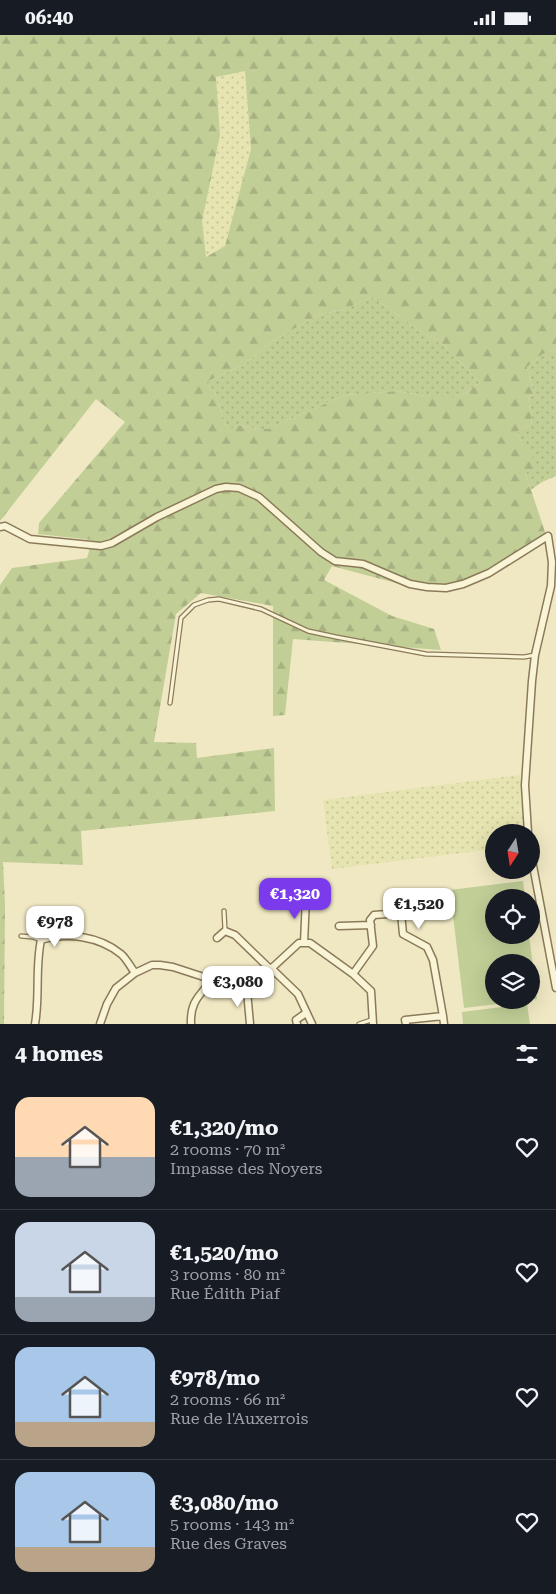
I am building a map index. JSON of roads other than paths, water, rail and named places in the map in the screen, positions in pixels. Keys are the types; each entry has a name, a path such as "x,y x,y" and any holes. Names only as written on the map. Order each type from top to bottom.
{"street":[{"path":"2,527 30,539 101,546 112,543 157,517 216,489 226,487 239,488 259,497 321,553 335,561 362,563 410,584 446,588 463,584 489,573 548,536 552,562 551,586 535,655 525,785 527,824"},
{"path":"536,879 556,988"},
{"path":"304,943 306,897"},
{"path":"353,974 373,946 370,920 374,915 401,913 403,934 427,947 433,959 444,1024"},
{"path":"339,926 371,925"},
{"path":"217,938 225,931 235,935 298,994 312,1024"},
{"path":"35,1024 39,1002 37,958 41,940 51,937 79,937 96,940 110,945 122,955 135,973"},
{"path":"247,991 299,943 310,943 353,974 371,991 373,1022"},
{"path":"100,1024 107,1004 116,988 135,973 152,965 173,967 247,991"},
{"path":"192,1024 192,1005 212,980"},
{"path":"247,991 250,1024"},
{"path":"297,1024 296,1020 306,1013"},
{"path":"406,1024 405,1019 443,1016"}],"lane":[{"path":"170,703 180,618 194,605 208,600 219,599 261,609 308,631 426,654 524,657 535,655"},
{"path":"224,911 225,931"},
{"path":"21,937 32,937 41,940"},
{"path":"359,1024 373,1022"}]}
